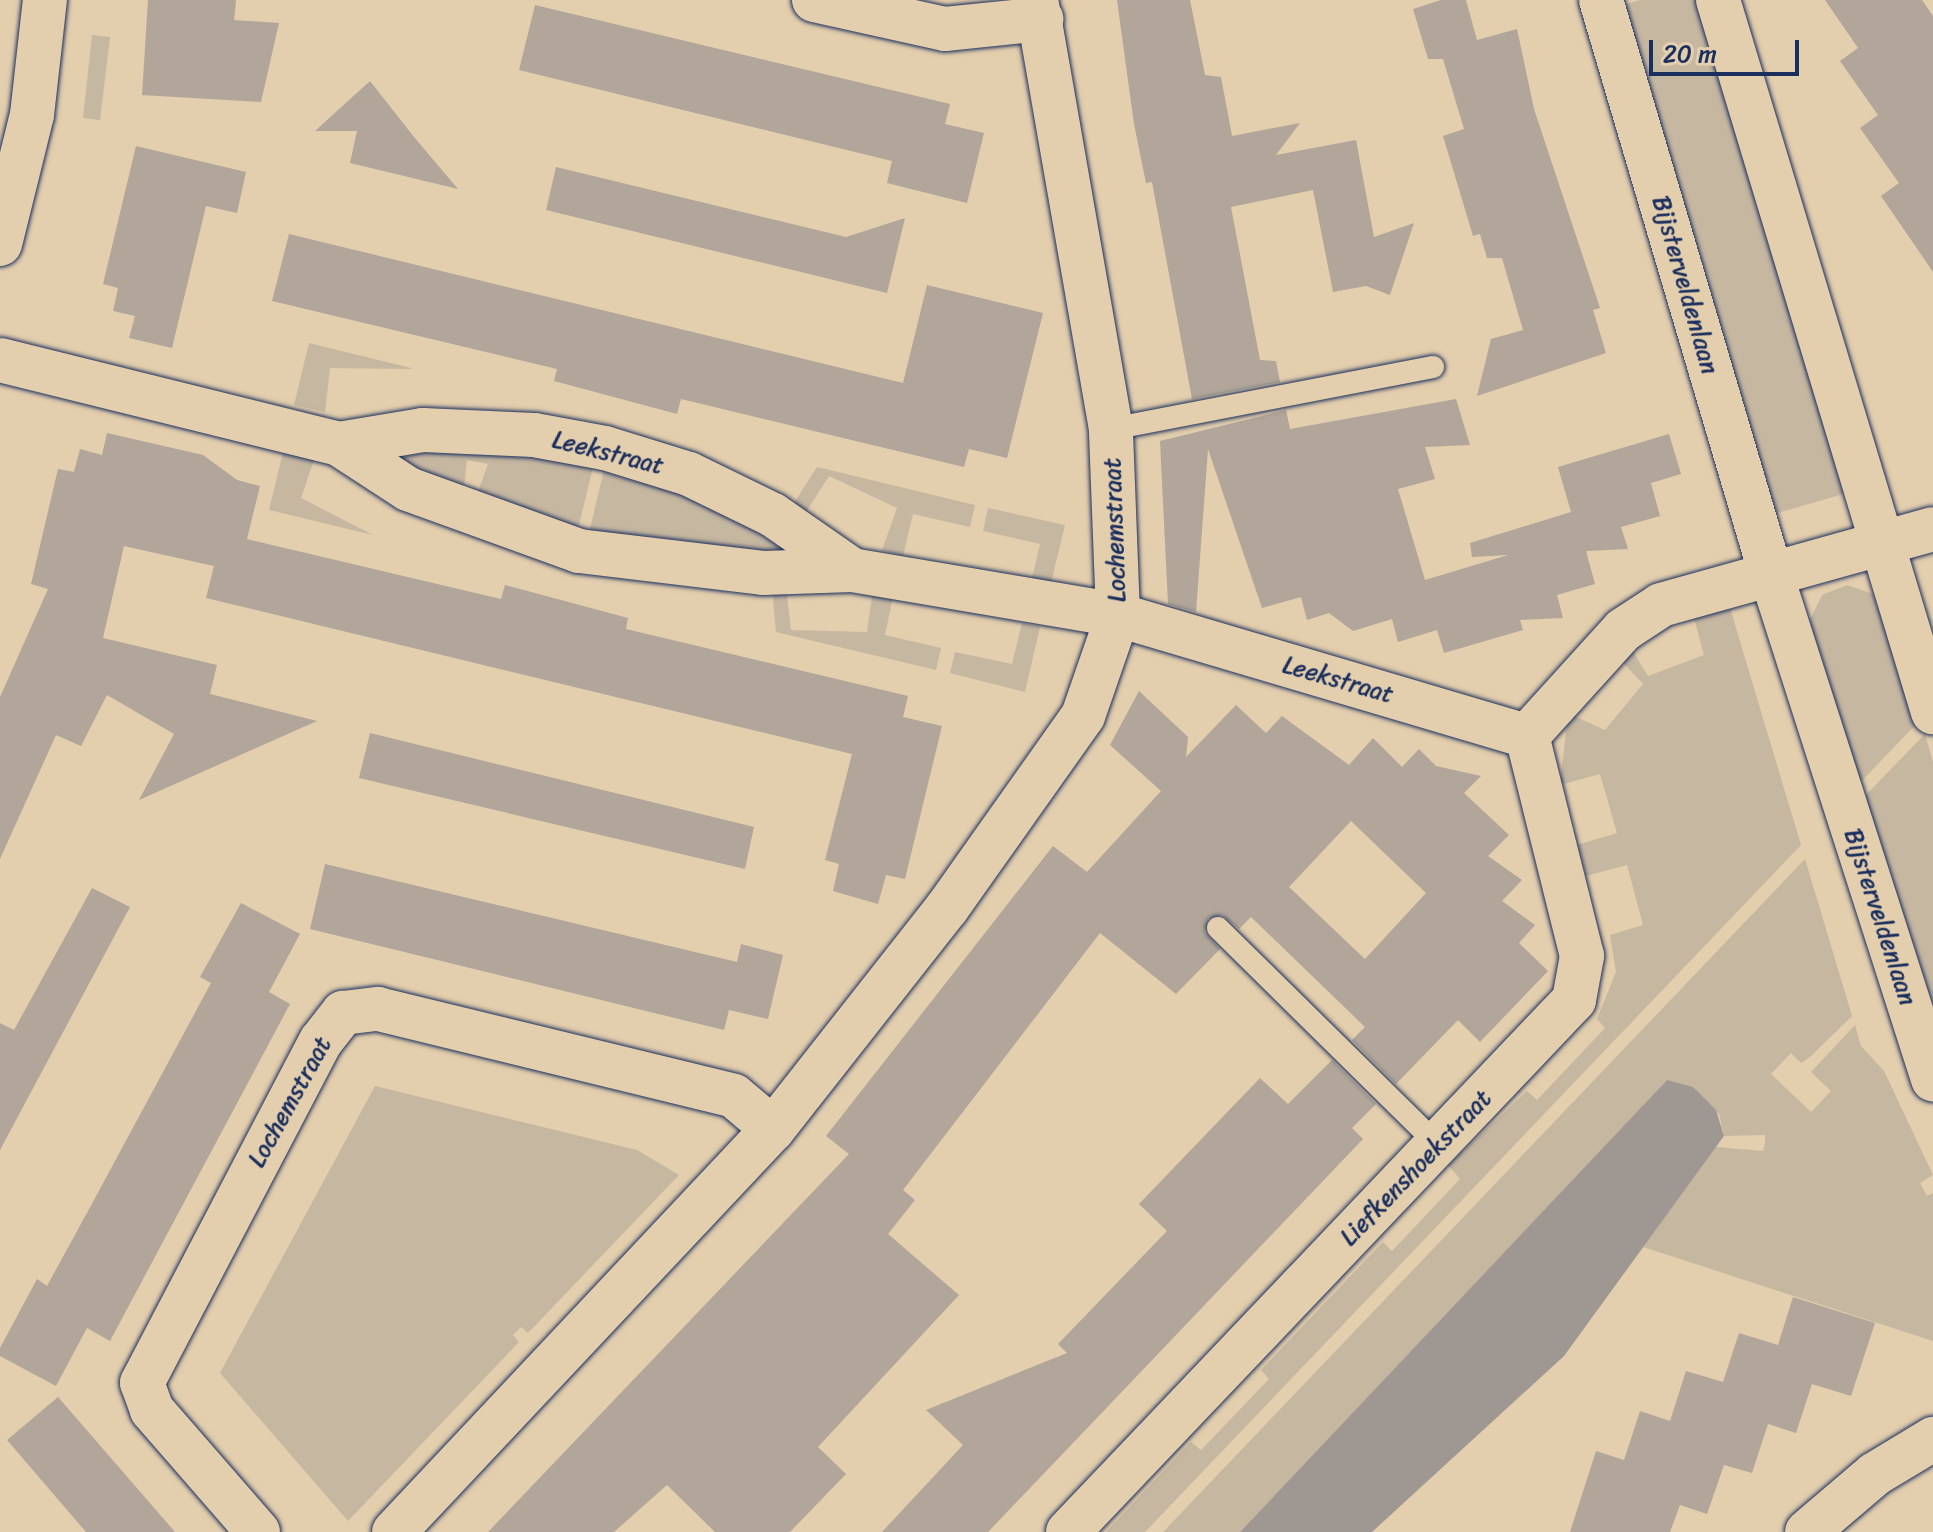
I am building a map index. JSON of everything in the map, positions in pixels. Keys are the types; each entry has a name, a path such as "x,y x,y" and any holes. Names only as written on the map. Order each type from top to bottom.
{"street":[{"path":"0,244 32,115 45,0"},
{"name":"Lochemstraat","path":"394,1532 773,1129 947,908 1083,716 1118,615 1111,429 1038,10 945,29 814,0"},
{"name":"Bijsterveldenlaan","path":"1601,0 1770,571 1933,1079"},
{"path":"1718,0 1933,712"},
{"name":"Leekstraat","path":"0,360 339,444 408,489 579,551 763,573 852,570 1118,615 1527,736"},
{"name":"Leekstraat","path":"339,444 423,430 534,435 605,448 689,474 773,515 852,570"},
{"path":"1527,736 1623,630 1661,605 1770,571 1933,529"},
{"name":"Liefkenshoekstraat","path":"1068,1532 1574,1000 1582,956 1527,736"},
{"name":"Lochemstraat","path":"258,1532 152,1410 142,1383 321,1041 343,1013 378,1009 734,1096 773,1129"},
{"path":"1807,1532 1875,1474 1933,1439"}],"lane":[{"path":"1111,429 1433,367"},
{"path":"1218,928 1438,1145"}],"shaded area":[{"path":"1640,0 1706,0 1850,492 1774,514 1621,6"},
{"path":"92,35 110,37 100,120 83,118"},
{"path":"309,343 411,369 330,368 325,412 294,405"},
{"path":"429,443 594,463 577,533 475,500 488,464 467,460 463,496 400,460"},
{"path":"284,448 315,457 301,498 373,535 269,510"},
{"path":"605,466 757,523 789,554 588,537"},
{"path":"817,467 975,505 970,527 913,514 903,556 882,550 897,508 829,476 806,512 792,506"},
{"path":"988,508 1065,525 1049,591 1030,587 1040,544 983,531"},
{"path":"1847,585 1876,595 1920,720 1854,789 1808,624 1822,595"},
{"path":"786,587 791,630 867,632 873,588 894,592 885,635 941,648 936,670 776,632 772,588"},
{"path":"1730,608 1801,845 1145,1532 1106,1532 1191,1442 1201,1450 1269,1379 1261,1370 1383,1242 1392,1251 1460,1179 1448,1165 1527,1091 1537,1100 1605,1028 1597,1019 1616,972 1610,935 1643,925 1627,865 1586,876 1577,845 1617,833 1600,774 1560,785 1568,713 1605,730 1643,684 1614,653 1627,642 1648,676 1704,655 1693,614"},
{"path":"1022,623 1040,627 1025,692 950,673 955,652 1012,664"},
{"path":"1925,734 1933,762 1933,1020 1858,803"},
{"path":"1805,859 1852,1016 1810,1057 1801,1063 1791,1053 1771,1074 1811,1112 1831,1091 1811,1072 1855,1025 1861,1046 1884,1071 1933,1175 1920,1183 1927,1196 1933,1193 1933,1341 1643,1247 1716,1147 1763,1151 1765,1143 1765,1135 1724,1136 1719,1114 1667,1080 1240,1532 1163,1532"},
{"path":"1667,1080 1693,1087 1716,1110 1724,1136 1564,1356 1372,1532 1240,1532"},
{"path":"375,1086 637,1150 679,1175 528,1333 521,1327 513,1335 519,1342 348,1521 220,1373"}],"building":[{"path":"148,0 236,0 234,20 279,23 261,102 142,95"},
{"path":"1117,0 1190,0 1205,75 1221,77 1232,136 1300,123 1276,155 1356,140 1374,237 1414,223 1390,295 1366,286 1333,292 1313,190 1231,207 1260,360 1276,361 1280,382 1192,399 1152,182 1146,183 1134,124"},
{"path":"1441,0 1466,0 1477,40 1517,29 1534,109 1600,308 1593,310 1606,353 1477,396 1491,339 1523,330 1502,258 1487,258 1480,234 1473,236 1443,136 1464,129 1443,59 1428,59 1413,9"},
{"path":"1825,0 1922,0 1933,16 1933,272 1881,196 1899,183 1860,128 1878,115 1840,61 1858,48"},
{"path":"535,5 950,104 945,124 984,133 967,203 887,183 892,161 519,70"},
{"path":"370,81 458,189 350,163 357,131 315,131"},
{"path":"136,146 246,172 237,213 206,206 172,348 129,338 135,316 113,311 118,288 103,284"},
{"path":"556,167 846,237 905,218 887,293 546,210"},
{"path":"289,234 903,383 927,285 1043,313 1007,458 969,449 964,467 681,399 677,414 554,381 557,369 272,301"},
{"path":"1456,399 1470,445 1425,447 1435,479 1398,489 1425,580 1508,555 1472,557 1470,543 1571,512 1558,467 1669,434 1681,474 1651,483 1660,516 1621,527 1628,549 1586,551 1595,584 1557,595 1563,618 1520,620 1523,630 1444,653 1437,630 1398,642 1392,619 1353,631 1329,613 1307,620 1301,597 1262,608 1208,449 1196,612 1168,604 1160,441 1286,410 1290,429"},
{"path":"107,433 203,455 237,480 260,486 247,539 501,599 505,585 628,618 626,629 908,696 903,717 942,726 905,879 886,875 878,904 833,891 839,864 825,860 852,754 206,598 214,566 124,546 103,638 217,665 210,694 317,721 139,800 174,734 107,695 81,746 56,735 0,859 0,697 48,589 31,584 58,469 74,472 80,449 102,455"},
{"path":"1139,691 1188,737 1186,757 1236,705 1266,733 1282,716 1349,765 1373,738 1402,767 1419,749 1436,766 1481,776 1464,793 1509,835 1488,856 1522,880 1502,901 1535,925 1519,943 1548,971 1480,1042 1458,1020 1396,1084 1352,1040 1365,1027 1251,917 1239,929 1222,915 1208,919 1205,932 1220,949 1176,994 1100,933 903,1190 915,1200 888,1234 959,1295 818,1447 846,1474 790,1532 715,1532 667,1485 614,1532 488,1532 849,1154 826,1136 1053,846 1087,872 1161,791 1110,745","holes":["1351,821 1426,893 1365,959 1289,887"]},
{"path":"370,733 754,827 745,869 359,778"},
{"path":"325,864 737,962 741,944 783,955 768,1019 729,1010 724,1030 310,929"},
{"path":"92,888 130,907 0,1150 0,1023 14,1030"},
{"path":"241,903 300,934 269,992 290,1004 110,1341 87,1328 56,1386 0,1356 0,1348 37,1279 47,1286 94,1200 211,983 200,977"},
{"path":"1332,1060 1376,1104 1352,1128 1363,1139 988,1532 882,1532 963,1445 926,1410 1067,1353 1058,1344 1167,1231 1139,1204 1260,1078 1288,1104"},
{"path":"1793,1297 1875,1323 1851,1396 1812,1384 1796,1433 1768,1424 1752,1473 1724,1465 1707,1514 1680,1505 1670,1532 1570,1532 1596,1451 1624,1460 1640,1411 1670,1421 1686,1371 1723,1382 1739,1333 1778,1345"},
{"path":"58,1397 175,1532 86,1532 7,1440"}]}
